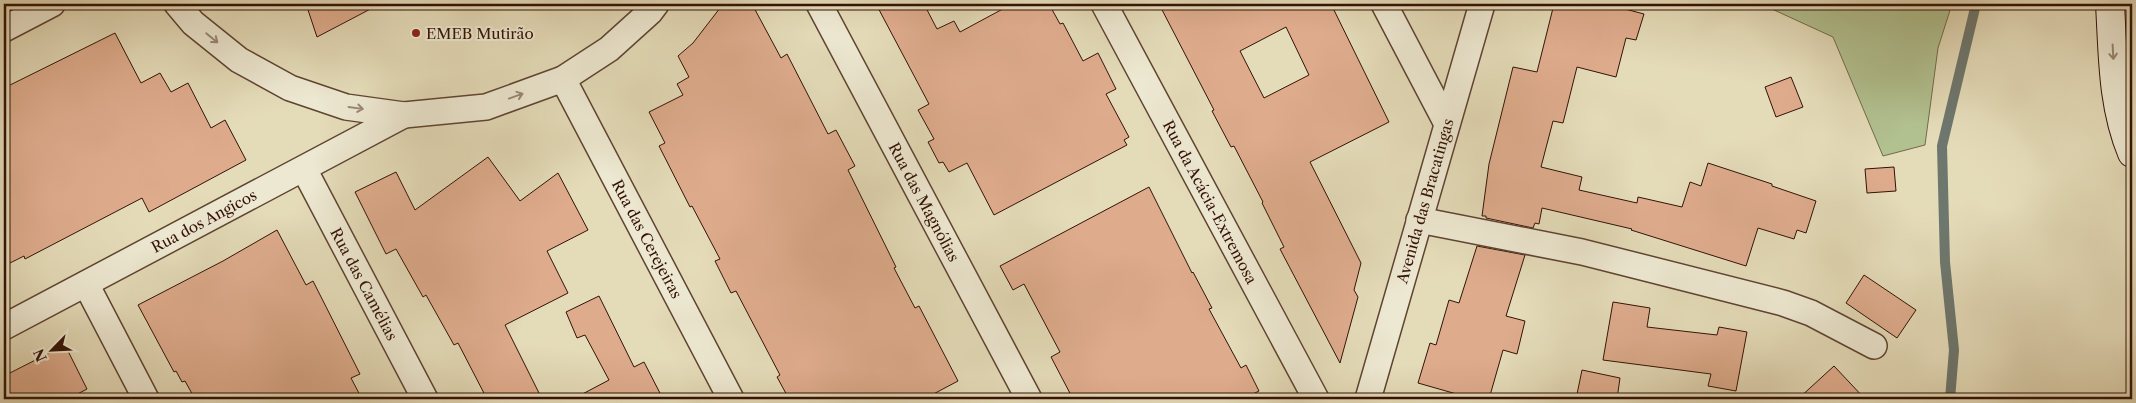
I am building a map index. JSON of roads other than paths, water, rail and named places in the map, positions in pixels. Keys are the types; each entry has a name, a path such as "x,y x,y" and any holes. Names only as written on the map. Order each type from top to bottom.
{"main road":[{"path":"2110,4 2114,85 2118,113 2132,153"}],"street":[{"path":"4,29 52,4"},
{"path":"177,4 193,23 239,60 290,88 346,107 404,115 486,107 563,79 609,49 656,4"},
{"name":"Rua das Magnólias","path":"820,4 1029,399"},
{"name":"Rua da Acácia-Extremosa","path":"1104,4 1316,399"},
{"path":"1384,4 1447,124"},
{"name":"Avenida das Bracatingas","path":"1368,399 1482,4"},
{"name":"Rua das Cerejeiras","path":"563,79 731,399"},
{"name":"Rua dos Angicos","path":"4,327 404,115"},
{"name":"Rua das Camélias","path":"304,169 424,399"},
{"path":"1419,220 1582,252 1783,303 1811,314 1874,346"},
{"path":"86,284 146,399"}],"waterway":[{"path":"1950,399 1954,350 1945,262 1942,146 1976,4"}],"place":[{"name":"EMEB Mutirão","path":"416,33"}]}
